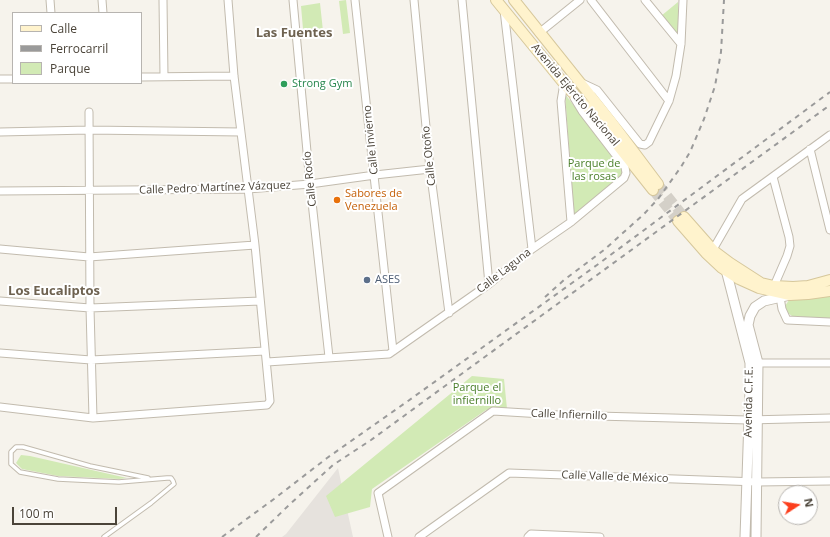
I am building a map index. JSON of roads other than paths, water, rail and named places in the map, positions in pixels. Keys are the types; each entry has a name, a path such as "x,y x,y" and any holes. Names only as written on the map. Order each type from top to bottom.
{"main road":[{"name":"Avenida Ejército Nacional","path":"496,0 565,84 588,108 656,187 640,160 514,0"},
{"path":"830,280 808,286 774,286 761,283 714,251 681,219 706,253 739,279 759,288 785,296 830,291"}],"street":[{"path":"50,0 51,12"},
{"path":"102,0 102,12"},
{"path":"163,0 164,76"},
{"path":"0,407 93,418 267,405 270,401 255,245 234,76 228,0"},
{"name":"Calle Rocío","path":"293,0 310,184 329,357"},
{"name":"Calle Invierno","path":"355,0 393,351"},
{"name":"Calle Otoño","path":"414,0 430,169 448,312"},
{"path":"462,0 489,284"},
{"path":"539,33 580,0"},
{"path":"591,0 669,101"},
{"path":"645,0 681,44"},
{"path":"579,81 597,90 640,144 644,145 650,142 669,101 676,76 681,44 683,0"},
{"path":"504,10 532,249"},
{"path":"142,77 234,76"},
{"path":"0,79 12,79"},
{"path":"565,84 561,101 571,222"},
{"name":"Calle Laguna","path":"267,362 389,354 489,284 532,249 571,222 624,178 626,173 624,167 582,111 565,84"},
{"path":"89,112 89,257 93,418"},
{"path":"0,132 89,130 241,132"},
{"path":"715,246 742,199 830,135"},
{"path":"810,150 830,230"},
{"name":"Calle Pedro Martínez Vázquez","path":"0,191 248,189 310,184 430,169"},
{"path":"773,177 790,246 774,286"},
{"path":"0,249 89,257 255,245"},
{"name":"Avenida C.F.E.","path":"726,270 754,364 750,389 748,420 748,482 745,537"},
{"path":"785,296 782,309 788,320 830,322"},
{"name":"Avenida C.F.E.","path":"756,537 758,420 754,364 748,325 750,316 755,307 764,301 785,296"},
{"path":"0,301 90,308 260,301"},
{"path":"0,353 91,360 265,351"},
{"path":"754,364 830,363"},
{"name":"Calle Infiernillo","path":"388,537 378,493 493,411 559,415 748,420 830,418"},
{"name":"Calle Valle de México","path":"419,537 509,474 748,482 830,482"},
{"path":"528,537 531,534 600,537"}],"lane":[{"path":"104,537 151,503 174,484 171,478 148,478 119,482 58,479 20,472 12,464 11,452 16,447 23,447 90,466 148,478"}],"tunnel":[{"path":"658,184 684,217"},
{"path":"653,190 678,221"}],"railway":[{"path":"545,297 564,280 604,250 644,214 658,199 681,167 690,152 704,119 715,86 721,52 724,0"},
{"path":"222,537 327,458 597,265 830,92"},
{"path":"256,537 333,465 371,440 830,105"}],"place":[{"name":"Strong Gym","path":"284,84"},
{"name":"Sabores de Venezuela","path":"337,200"},
{"name":"ASES","path":"367,280"}],"district":[{"name":"Las Fuentes","path":"294,33"},
{"name":"Los Eucaliptos","path":"54,291"}],"park label":[{"name":"Parque de las rosas","path":"594,170"},
{"name":"Parque el infiernillo","path":"477,394"}]}
